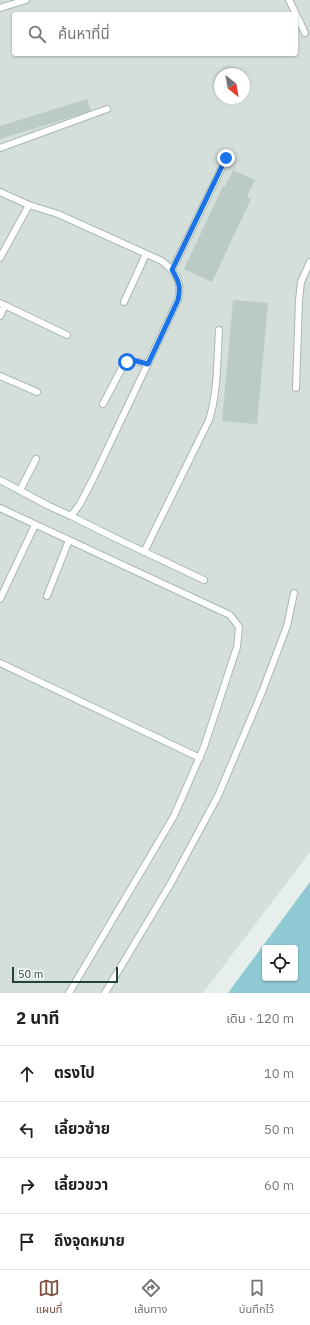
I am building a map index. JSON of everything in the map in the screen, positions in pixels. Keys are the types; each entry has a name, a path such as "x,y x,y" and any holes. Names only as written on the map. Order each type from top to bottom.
{"lane":[{"path":"0,8 26,0"},
{"path":"289,0 295,12"},
{"path":"298,18 305,33"},
{"path":"0,148 108,109"},
{"path":"172,270 226,158"},
{"path":"0,192 29,205 58,214 162,261 172,270 178,279 180,291 178,300 94,477 72,516"},
{"path":"0,258 29,205"},
{"path":"124,302 146,254"},
{"path":"296,388 299,300 302,282 310,262"},
{"path":"0,316 2,304 67,334"},
{"path":"144,552 209,420 214,395 219,330"},
{"path":"103,404 123,366 127,362 132,360 148,364"},
{"path":"0,376 37,392"},
{"path":"20,490 36,459"},
{"path":"0,480 48,506 72,516 204,580"},
{"path":"0,508 230,615 239,627 237,647 200,758 174,816 69,993"},
{"path":"0,599 35,525"},
{"path":"47,596 69,540"},
{"path":"105,993 171,883 218,796 262,692 287,626 294,593"},
{"path":"0,663 200,758"}],"shaded area":[{"path":"0,0 310,0 310,852 203,993 0,993"}],"water":[{"path":"310,882 310,993 228,993 262,947 262,981 298,981 298,945 263,945"}],"building":[{"path":"87,99 91,111 0,139 0,126"},
{"path":"233,170 255,180 247,197 251,199 212,282 184,269 223,186 225,187"},
{"path":"233,300 268,303 257,424 222,421"}],"route":[{"path":"127,362 132,360 148,364 178,300 180,291 178,279 172,270 226,158"}]}
